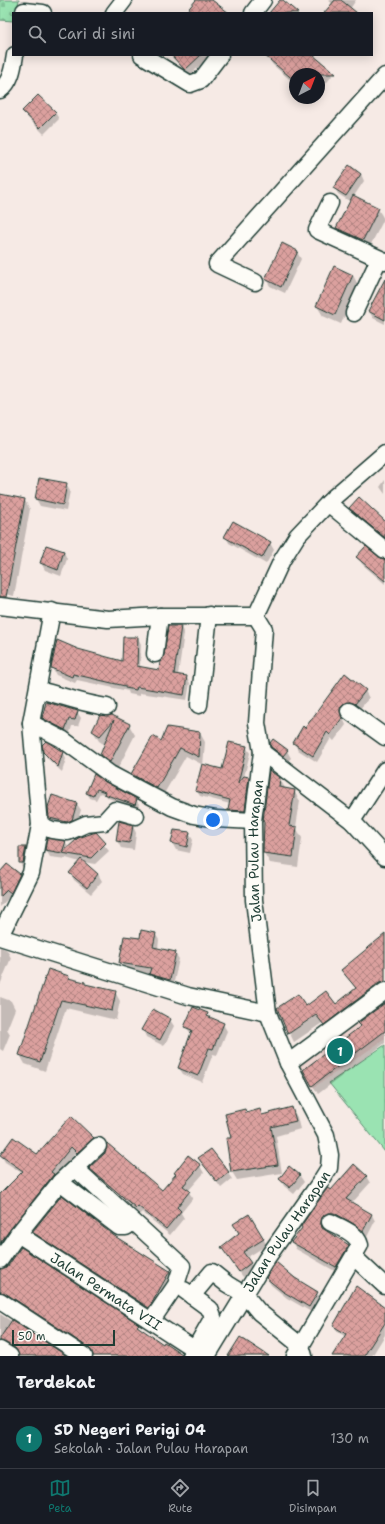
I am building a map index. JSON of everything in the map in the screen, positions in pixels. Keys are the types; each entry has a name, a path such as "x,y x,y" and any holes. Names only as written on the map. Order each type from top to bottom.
{"street":[{"path":"115,12 124,0"},
{"path":"254,12 263,0"},
{"path":"24,8 39,12"},
{"path":"0,90 12,74 15,56"},
{"path":"144,56 187,83 193,84 201,80 219,56"},
{"path":"255,282 217,264 385,76"},
{"path":"330,203 317,230 382,260 354,313"},
{"path":"0,606 52,611 108,619 160,616 256,616 282,560 297,536 328,503 385,453"},
{"path":"328,503 385,550"},
{"path":"52,611 31,723 40,825 31,873 0,936 188,996 268,1013"},
{"path":"199,705 210,615"},
{"path":"155,654 160,616"},
{"name":"Jalan Pulau Harapan","path":"197,1354 241,1300 329,1168 330,1154 326,1135 288,1063 268,1013 254,900 253,821 262,752 257,723 264,629 256,616"},
{"path":"38,690 60,695 83,704 107,707"},
{"path":"349,711 385,737"},
{"path":"31,723 62,739 116,777 172,807 194,815 216,819 253,821"},
{"path":"262,752 352,821 385,857"},
{"path":"352,821 385,770"},
{"path":"40,825 52,830 68,832 86,824 104,822 115,810 136,816"},
{"path":"288,1063 385,991"},
{"path":"0,1260 18,1234 60,1182 98,1146"},
{"path":"75,1168 133,1222 180,1262 182,1269 176,1285 152,1320"},
{"path":"60,1182 119,1227 126,1228 133,1222"},
{"path":"192,1296 209,1275 241,1300 300,1354 360,1245 359,1240 330,1222"},
{"name":"Jalan Permata VII","path":"18,1234 152,1320 197,1354"},
{"path":"354,1257 385,1286"},
{"path":"176,1285 210,1309 213,1318 197,1354"},
{"path":"0,1301 84,1356"},
{"path":"0,1350 10,1356"}],"shaded area":[{"path":"385,999 385,1039 313,1088 297,1064"}],"green space":[{"path":"0,0 19,0 16,12 12,12 12,21 0,20"},
{"path":"385,1045 385,1152 329,1083"}],"building":[{"path":"196,0 212,0 228,12 186,12"},
{"path":"280,0 283,0 297,12 270,12"},
{"path":"335,0 341,0 356,12 325,12"},
{"path":"172,56 200,56 185,70"},
{"path":"265,56 314,56 336,74 325,74 325,68 289,68 289,76"},
{"path":"38,95 56,112 40,128 22,111"},
{"path":"349,165 361,174 346,196 333,188"},
{"path":"353,195 379,208 363,240 336,228"},
{"path":"282,243 298,251 281,287 265,279"},
{"path":"334,266 353,275 335,315 316,306"},
{"path":"385,279 385,320 368,311"},
{"path":"39,478 67,483 63,505 35,499"},
{"path":"0,494 25,499 6,597 0,597"},
{"path":"359,497 385,521 385,538 349,508"},
{"path":"233,521 271,542 262,558 224,537"},
{"path":"46,545 64,551 58,570 40,563"},
{"path":"366,546 379,557 385,559 385,581 356,557"},
{"path":"168,626 181,626 174,674 187,676 184,695 137,687 136,690 125,688 125,686 73,674 72,677 51,668 57,640 78,649 122,661 123,637 138,637 137,666 159,670 160,662 164,655"},
{"path":"345,673 366,690 355,704 350,702 342,705 340,710 342,718 330,735 327,732 313,756 293,743 303,726 305,728"},
{"path":"46,702 78,711 75,720 69,719 65,730 42,718"},
{"path":"100,715 112,715 130,724 110,762 100,755 114,720 100,736 92,731"},
{"path":"167,727 200,732 199,757 180,748 157,788 131,774 153,736 161,741"},
{"path":"273,739 288,750 283,756 271,747 270,743"},
{"path":"46,741 63,752 58,767 43,752 42,745"},
{"path":"229,742 247,746 238,783 244,776 249,777 245,811 228,810 230,800 195,791 202,764 222,769"},
{"path":"269,770 280,778 279,787 295,790 289,826 297,827 293,857 263,853 263,821"},
{"path":"94,774 137,799 135,805 104,794 105,792 97,789 93,796 86,793"},
{"path":"52,795 77,803 72,820 67,822 49,818 48,807"},
{"path":"119,821 133,825 130,843 116,841"},
{"path":"174,830 190,832 187,847 171,843"},
{"path":"96,832 106,843 91,858 62,853 78,838"},
{"path":"47,838 66,841 62,853 45,850"},
{"path":"19,847 26,847 23,863 19,863"},
{"path":"81,859 98,874 87,888 69,873"},
{"path":"7,864 20,874 11,893 7,890 0,897 0,872"},
{"path":"141,930 156,933 153,947 176,952 170,980 149,974 151,968 119,963 124,936 140,938"},
{"path":"385,934 385,982 379,983 324,1025 316,1015 288,1034 277,1008 298,994 306,1006 326,991 336,1004 356,988 341,970"},
{"path":"48,969 69,976 68,978 85,982 85,984 116,991 112,1011 61,1000 40,1062 19,1055"},
{"path":"385,1003 385,1031 312,1086 303,1070 361,1026 358,1023"},
{"path":"193,1007 208,1013 207,1016 224,1023 213,1049 209,1048 198,1076 178,1068 192,1030 184,1027"},
{"path":"153,1009 171,1019 160,1040 141,1030"},
{"path":"292,1107 296,1121 271,1127 278,1165 231,1172 226,1138 231,1138 225,1114 245,1109 246,1113 260,1109 262,1115"},
{"path":"71,1116 94,1138 77,1153 71,1147 51,1172 54,1174 0,1243 0,1194 23,1171 0,1155 13,1137 37,1154"},
{"path":"107,1143 162,1190 176,1174 174,1173 188,1155 201,1165 183,1186 190,1191 177,1207 181,1211 166,1229 138,1206 136,1208 89,1168 105,1153"},
{"path":"211,1149 229,1172 217,1182 198,1158"},
{"path":"354,1164 367,1176 346,1199 372,1214 363,1231 334,1213 329,1213 322,1218 322,1228 349,1245 336,1267 291,1242 302,1228 301,1226 327,1188 331,1190"},
{"path":"289,1166 300,1175 290,1188 279,1179"},
{"path":"62,1195 113,1235 170,1271 149,1308 32,1232"},
{"path":"249,1214 264,1239 243,1252 251,1263 239,1272 221,1247 239,1233 233,1224"},
{"path":"21,1247 139,1324 137,1326 163,1344 164,1342 182,1354 182,1356 93,1356 89,1348 5,1293 0,1292 0,1269 8,1266"},
{"path":"276,1262 295,1278 318,1292 309,1307 282,1291 266,1278"},
{"path":"356,1286 385,1307 385,1323 364,1356 332,1356 346,1334 333,1326"},
{"path":"12,1320 67,1356 19,1356 15,1348 0,1341 0,1338"},
{"path":"240,1337 269,1356 228,1356"}],"place":[{"name":"SD Negeri Perigi 04","path":"340,1051"}]}
